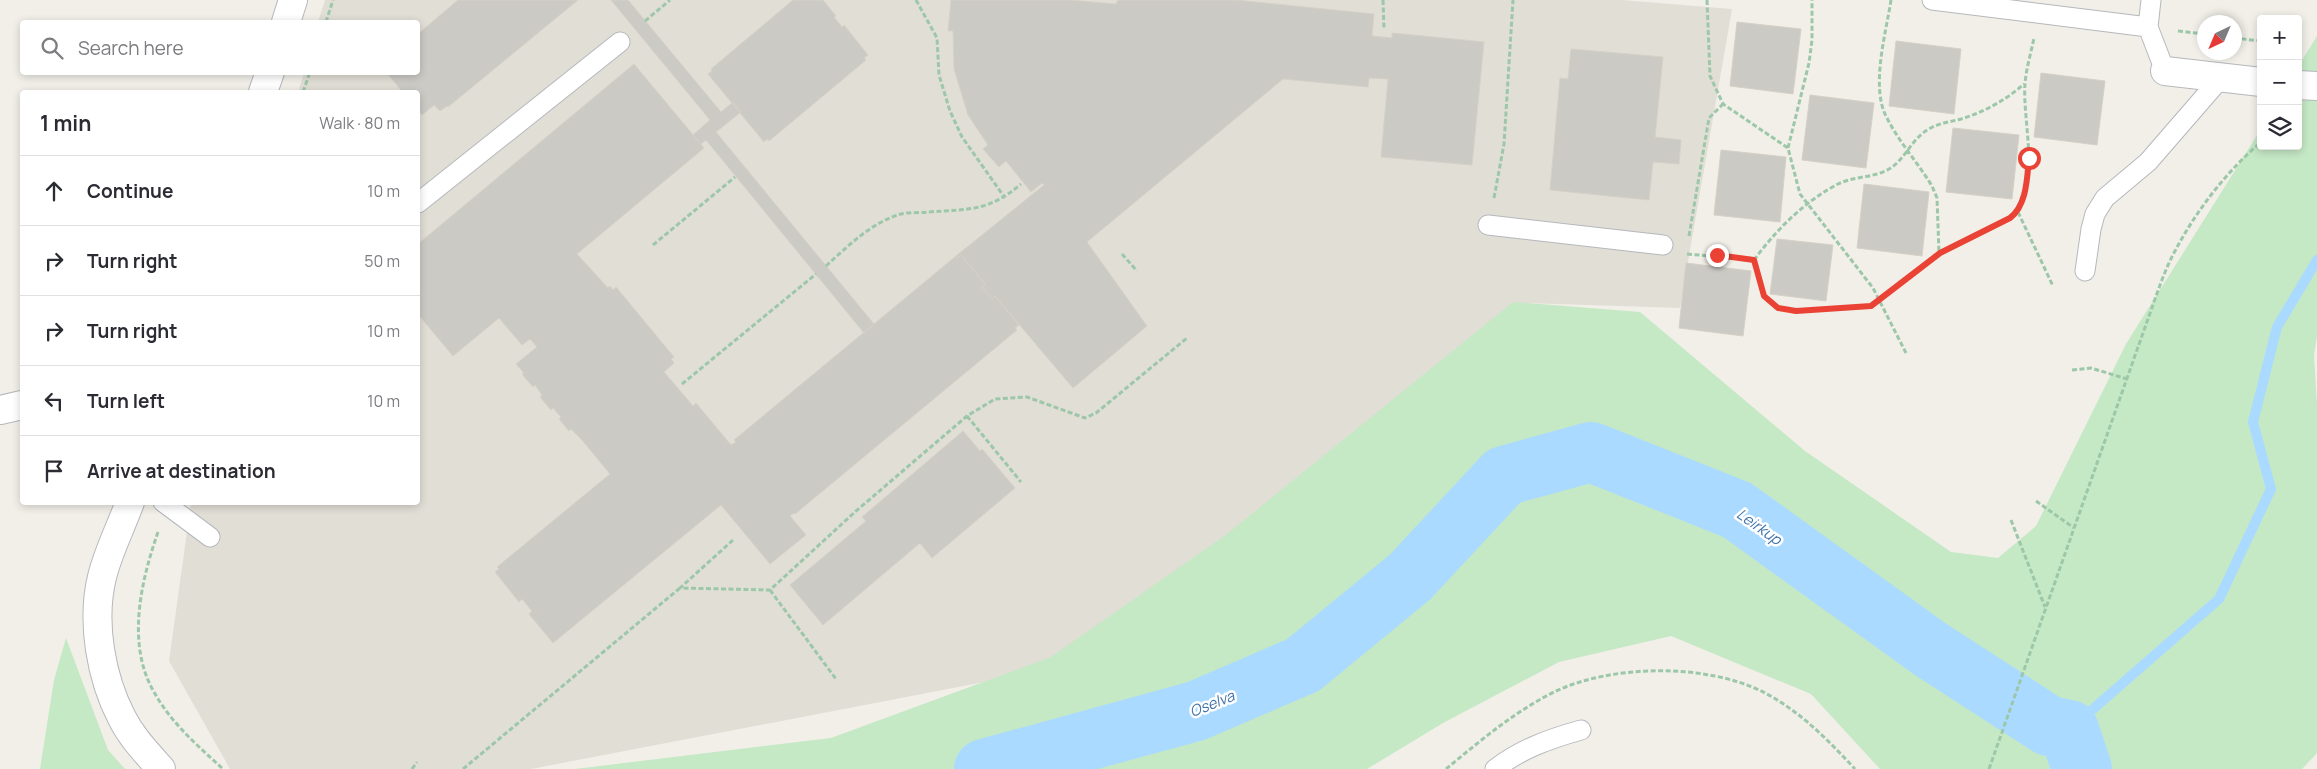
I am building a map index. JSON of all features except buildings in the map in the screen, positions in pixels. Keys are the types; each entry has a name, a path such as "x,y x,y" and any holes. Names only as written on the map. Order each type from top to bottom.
{"street":[{"path":"287,20 293,0"},
{"path":"2165,71 2220,79 2257,82"},
{"path":"265,90 269,75"},
{"path":"2302,85 2317,86"},
{"path":"0,410 20,405"},
{"path":"129,505 102,578 98,624 105,674 122,718 140,746 161,769"}],"lane":[{"path":"1932,0 2148,28"},
{"path":"2151,0 2148,28 2165,71"},
{"path":"420,201 620,42"},
{"path":"2085,271 2090,229 2095,214 2104,198 2148,162 2220,79"},
{"path":"1488,225 1663,246"},
{"path":"166,505 210,537"},
{"path":"1495,769 1509,758 1539,742 1581,730"}],"path":[{"path":"327,20 333,0"},
{"path":"645,21 670,0"},
{"path":"916,0 937,38 939,75 950,111 962,137 1004,198"},
{"path":"1383,0 1384,30"},
{"path":"1488,225 1504,144 1513,0"},
{"path":"1707,0 1710,76 1723,104 1788,148"},
{"path":"1812,0 1812,40 1809,63 1788,148 1800,194 1809,203 1873,288 1906,353"},
{"path":"1891,0 1879,80 1881,104 1886,118 1932,186 1937,198 1940,253"},
{"path":"1754,260 1764,296 1778,308 1796,311 1871,306 1880,301 1940,253 2010,218 2018,212 2027,184 2029,158 2024,84 2039,13"},
{"path":"2242,39 2257,41"},
{"path":"304,90 309,75"},
{"path":"1754,260 1770,238 1809,203 1838,184 1889,170 1902,158 1918,136 1928,129 1980,112 2010,97 2024,84"},
{"path":"1688,240 1709,118 1723,104"},
{"path":"1989,769 2149,316 2175,251 2215,190 2257,145"},
{"path":"653,244 735,177"},
{"path":"826,266 878,223 902,213 975,209 990,206 1004,198 1021,184"},
{"path":"2018,212 2053,286"},
{"path":"1686,249 1686,254 1754,260"},
{"path":"1122,254 1136,271"},
{"path":"682,384 816,274"},
{"path":"680,588 770,590 856,511 967,416 995,399 1027,398 1085,418 1096,413 1187,338"},
{"path":"2072,370 2091,368 2127,379"},
{"path":"967,416 1020,482"},
{"path":"2036,501 2074,528"},
{"path":"165,505 141,596 138,624 145,671 154,692 170,715 186,734 223,769"},
{"path":"2011,520 2046,608"},
{"path":"463,769 680,588 733,540"},
{"path":"770,590 836,679"},
{"path":"1446,769 1498,727 1555,692 1586,680 1645,671 1712,676 1764,693 1813,726 1855,769"},
{"path":"412,769 417,762"}],"shaded area":[{"path":"325,0 1622,0 1732,9 1680,308 1526,303 1089,662 531,769 230,769 169,661 191,505 420,505 420,90 299,90 303,75 420,75 420,20 319,20"}],"green space":[{"path":"2317,36 2317,336 2314,355 2317,405 2317,753 2302,769 1880,769 1811,694 1671,636 1559,662 1443,723 1367,769 575,769 831,738 1051,657 1227,534 1513,302 1640,312 1805,451 1951,552 1998,558 2036,526 2126,344 2257,135 2257,150 2302,150 2302,60"},
{"path":"66,638 108,750 125,769 40,769 54,680"}],"waterway":[{"path":"2069,730 2219,599 2271,489 2253,422 2277,327 2317,260"},
{"name":"Leirkup","path":"984,769 1196,711 1303,665 1410,577 1504,476 1591,452 1737,510 1930,649 2049,726 2069,730 2082,769"}],"route":[{"path":"1717,255 1754,260 1764,296 1770,304 1778,308 1796,311 1871,306 1880,301 1940,253 2010,218 2018,212 2027,184 2029,158"}],"water label":[{"name":"Oselva","path":"1212,704"}]}
